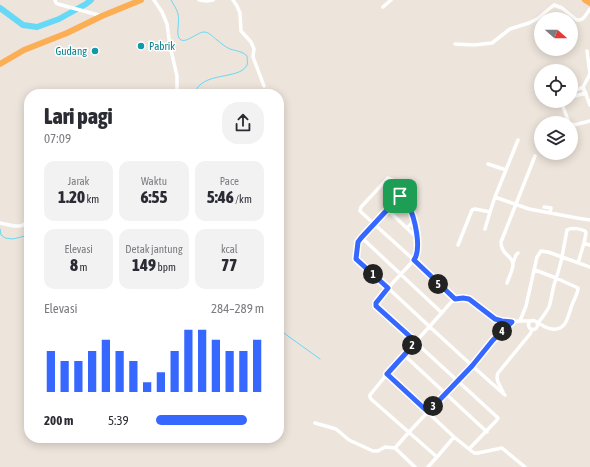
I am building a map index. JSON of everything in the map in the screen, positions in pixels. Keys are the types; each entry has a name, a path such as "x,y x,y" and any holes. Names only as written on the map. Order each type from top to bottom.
{"highway":[{"path":"0,64 24,50 141,0"},
{"path":"585,0 590,3"}],"street":[{"path":"55,0 58,4 102,16"},
{"path":"154,0 162,12 167,24 170,46 177,76 176,89"},
{"path":"199,0 213,0"},
{"path":"233,0 240,13 241,31 251,42 254,49 253,57 264,86"},
{"path":"383,7 391,0"},
{"path":"455,44 474,45 492,43 510,29 534,21 554,5 565,10 576,20 582,19 590,9"},
{"path":"587,51 590,74 585,90 590,105"},
{"path":"578,90 590,89"},
{"path":"578,94 585,90"},
{"path":"578,124 590,121"},
{"path":"485,229 495,198 518,140"},
{"path":"513,263 512,259 503,251 501,245 504,233 534,159"},
{"path":"488,164 506,170"},
{"path":"455,299 414,260 373,224 360,211 363,204 388,178 393,180 403,190 400,196 373,224 358,242 356,259 472,366 505,394 496,377 498,372 532,330 536,329 549,307 568,229 570,228 586,231 578,263"},
{"path":"400,196 409,206 414,221 417,247 416,256 388,288 376,303 376,306 498,418 487,432 469,450"},
{"path":"495,198 529,209 590,220"},
{"path":"550,213 554,203"},
{"path":"544,207 551,208"},
{"path":"458,245 472,210 475,209 490,212"},
{"path":"387,210 416,237"},
{"path":"407,228 414,221"},
{"path":"1,223 15,226 21,226 24,224"},
{"path":"361,238 442,313"},
{"path":"584,243 590,245"},
{"path":"520,321 526,306 537,257 541,251 548,252 590,267"},
{"path":"507,283 513,263 518,253"},
{"path":"437,457 370,398 370,395 455,299 469,299 495,319 502,321 535,321 538,324 552,329 563,327 578,293 578,288 535,270"},
{"path":"395,448 445,393 472,366 493,340 512,322"},
{"path":"530,322 529,325 532,330"},
{"path":"404,355 487,432"},
{"path":"387,374 469,450 474,453 478,453 502,448 525,467"},
{"path":"315,423 336,429 349,440 373,451 378,451 385,446 395,448 415,467"},
{"path":"428,467 454,437"}],"waterway":[{"path":"0,8 23,25 37,27 59,19 91,0"},
{"path":"171,0 178,14 178,36 181,40 187,40 206,32 226,47 241,52 247,56 247,65 243,70 212,78 197,89"},
{"path":"0,229 1,235 5,238 13,239 24,236"},
{"path":"284,333 320,359"}],"place":[{"name":"Pabrik","path":"141,46"},
{"name":"Gudang","path":"95,51"}],"route":[{"path":"400,196 409,206 414,221 417,247 414,260 455,299 469,299 495,319 512,322 493,340 472,366 428,412 387,374 416,342 376,306 376,303 388,288 356,259 358,242 400,196"}]}
